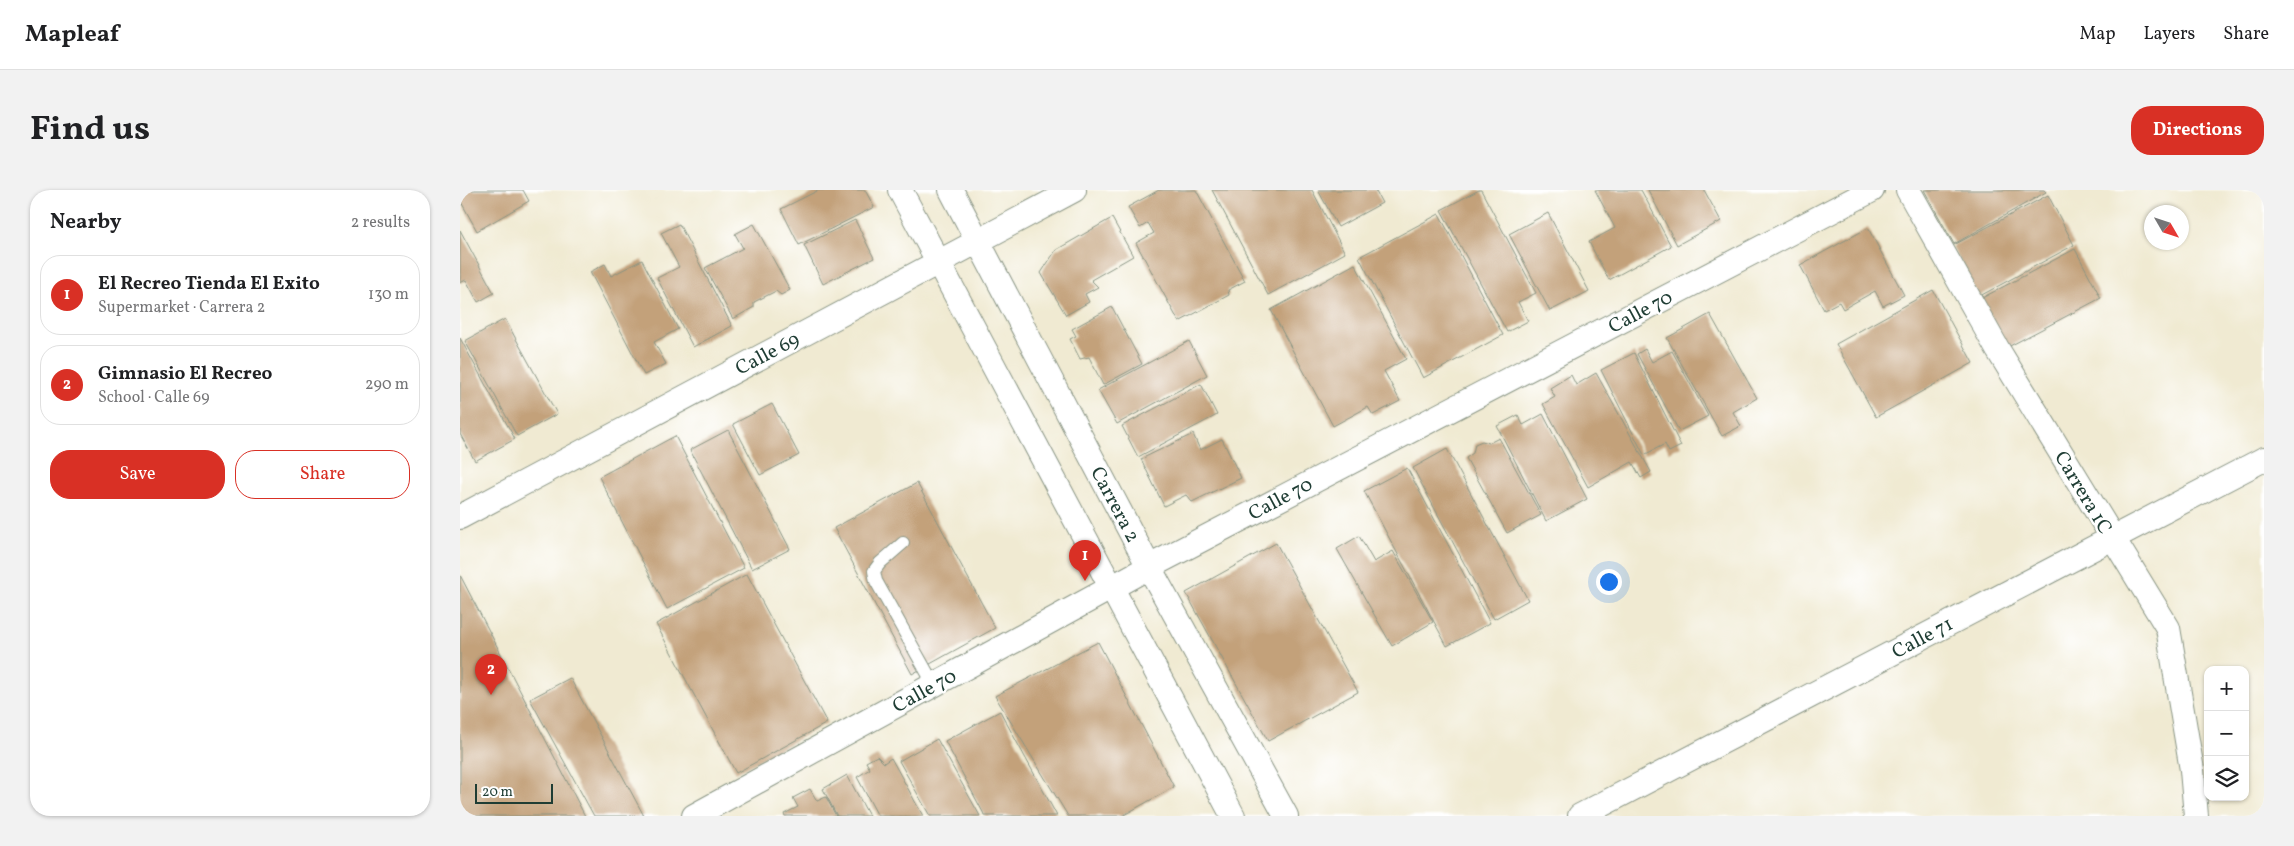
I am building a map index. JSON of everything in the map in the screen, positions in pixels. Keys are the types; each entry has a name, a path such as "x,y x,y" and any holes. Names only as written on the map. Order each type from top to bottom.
{"street":[{"path":"900,190 1110,588 1233,816"},
{"name":"Carrera 2","path":"951,190 1149,567 1286,816"},
{"name":"Calle 69","path":"460,517 1074,190"},
{"name":"Calle 70","path":"694,816 1149,567 1872,190"},
{"name":"Carrera 1C","path":"1908,190 1998,350 2168,628 2192,770 2196,816"},
{"name":"Calle 71","path":"1580,816 2264,459"}],"lane":[{"path":"903,543 880,563 874,571 876,581 934,685"}],"building":[{"path":"460,190 523,190 529,201 477,231 460,200"},
{"path":"819,190 865,190 874,207 799,245 781,209"},
{"path":"1159,190 1196,190 1245,281 1228,290 1229,295 1179,322 1136,243 1154,233 1148,223 1140,228 1128,207"},
{"path":"1212,190 1312,190 1345,253 1268,295"},
{"path":"1318,190 1375,190 1382,203 1338,227"},
{"path":"1481,190 1536,293 1518,302 1528,321 1507,332 1441,210"},
{"path":"1595,190 1641,190 1671,246 1609,280 1589,242 1615,228"},
{"path":"1648,190 1704,190 1721,221 1677,245"},
{"path":"1924,190 2044,190 2046,192 1954,244"},
{"path":"2048,195 2074,245 1978,297 1952,246"},
{"path":"1548,213 1589,291 1550,311 1509,234"},
{"path":"1439,214 1503,335 1423,378 1359,257"},
{"path":"1112,218 1133,256 1091,280 1098,287 1085,294 1089,302 1066,315 1041,273 1056,250"},
{"path":"855,220 874,258 823,284 804,245"},
{"path":"679,224 732,326 693,347 657,278 679,267 661,233"},
{"path":"754,224 790,290 781,295 776,291 754,302 754,307 733,319 705,268 743,248 735,234"},
{"path":"1868,228 1904,295 1883,306 1875,291 1843,309 1839,302 1824,310 1800,265"},
{"path":"460,230 494,293 478,302 466,280 460,283"},
{"path":"2075,249 2101,298 2006,348 1980,299"},
{"path":"642,260 678,329 654,342 666,364 644,375 590,272 605,264 611,276"},
{"path":"1355,264 1406,359 1384,371 1400,401 1373,415 1368,407 1333,426 1271,310"},
{"path":"1933,290 1973,363 1876,417 1836,344"},
{"path":"1112,307 1142,364 1103,385 1089,357 1080,359 1070,339 1076,336 1072,329"},
{"path":"1710,314 1757,398 1733,412 1741,426 1722,436 1667,338"},
{"path":"505,319 557,414 517,436 465,341"},
{"path":"460,338 515,439 475,461 460,434"},
{"path":"1189,341 1207,375 1117,424 1098,390"},
{"path":"1645,349 1652,362 1672,351 1708,416 1679,431 1637,354"},
{"path":"1634,353 1681,446 1669,452 1665,444 1644,455 1601,370"},
{"path":"1596,373 1651,472 1641,478 1632,462 1588,487 1543,404 1555,397 1550,388 1571,375 1576,385"},
{"path":"1201,384 1217,415 1138,457 1122,426"},
{"path":"772,404 799,455 760,475 733,424"},
{"path":"1543,414 1587,499 1546,521 1497,426 1518,415 1523,425"},
{"path":"728,430 790,549 752,569 690,450"},
{"path":"1193,434 1200,450 1222,439 1241,478 1192,502 1186,495 1164,506 1141,459"},
{"path":"675,436 744,568 667,609 599,477"},
{"path":"1499,438 1541,515 1507,533 1466,458 1473,453 1475,444 1482,441 1489,443"},
{"path":"1447,449 1528,600 1494,619 1413,468"},
{"path":"1407,468 1490,623 1447,646 1364,491"},
{"path":"917,483 995,628 912,674 834,528"},
{"path":"1359,536 1374,562 1393,551 1433,622 1392,646 1337,549"},
{"path":"1276,543 1358,692 1268,741 1186,593"},
{"path":"747,574 827,723 736,773 656,624"},
{"path":"460,575 585,816 460,816"},
{"path":"1098,642 1174,787 1122,816 1068,816 995,696"},
{"path":"570,678 644,816 594,816 530,699"},
{"path":"1000,711 1057,816 985,816 945,741"},
{"path":"937,739 980,816 930,816 899,761"},
{"path":"877,756 884,763 891,758 923,816 878,816 857,777 870,769 866,762"},
{"path":"847,775 869,816 837,816 823,789"},
{"path":"810,789 817,801 826,797 836,816 785,816 784,814 798,807 793,798"}],"place":[{"name":"El Recreo Tienda El Exito","path":"1085,581"},
{"name":"Gimnasio El Recreo","path":"491,695"}]}
